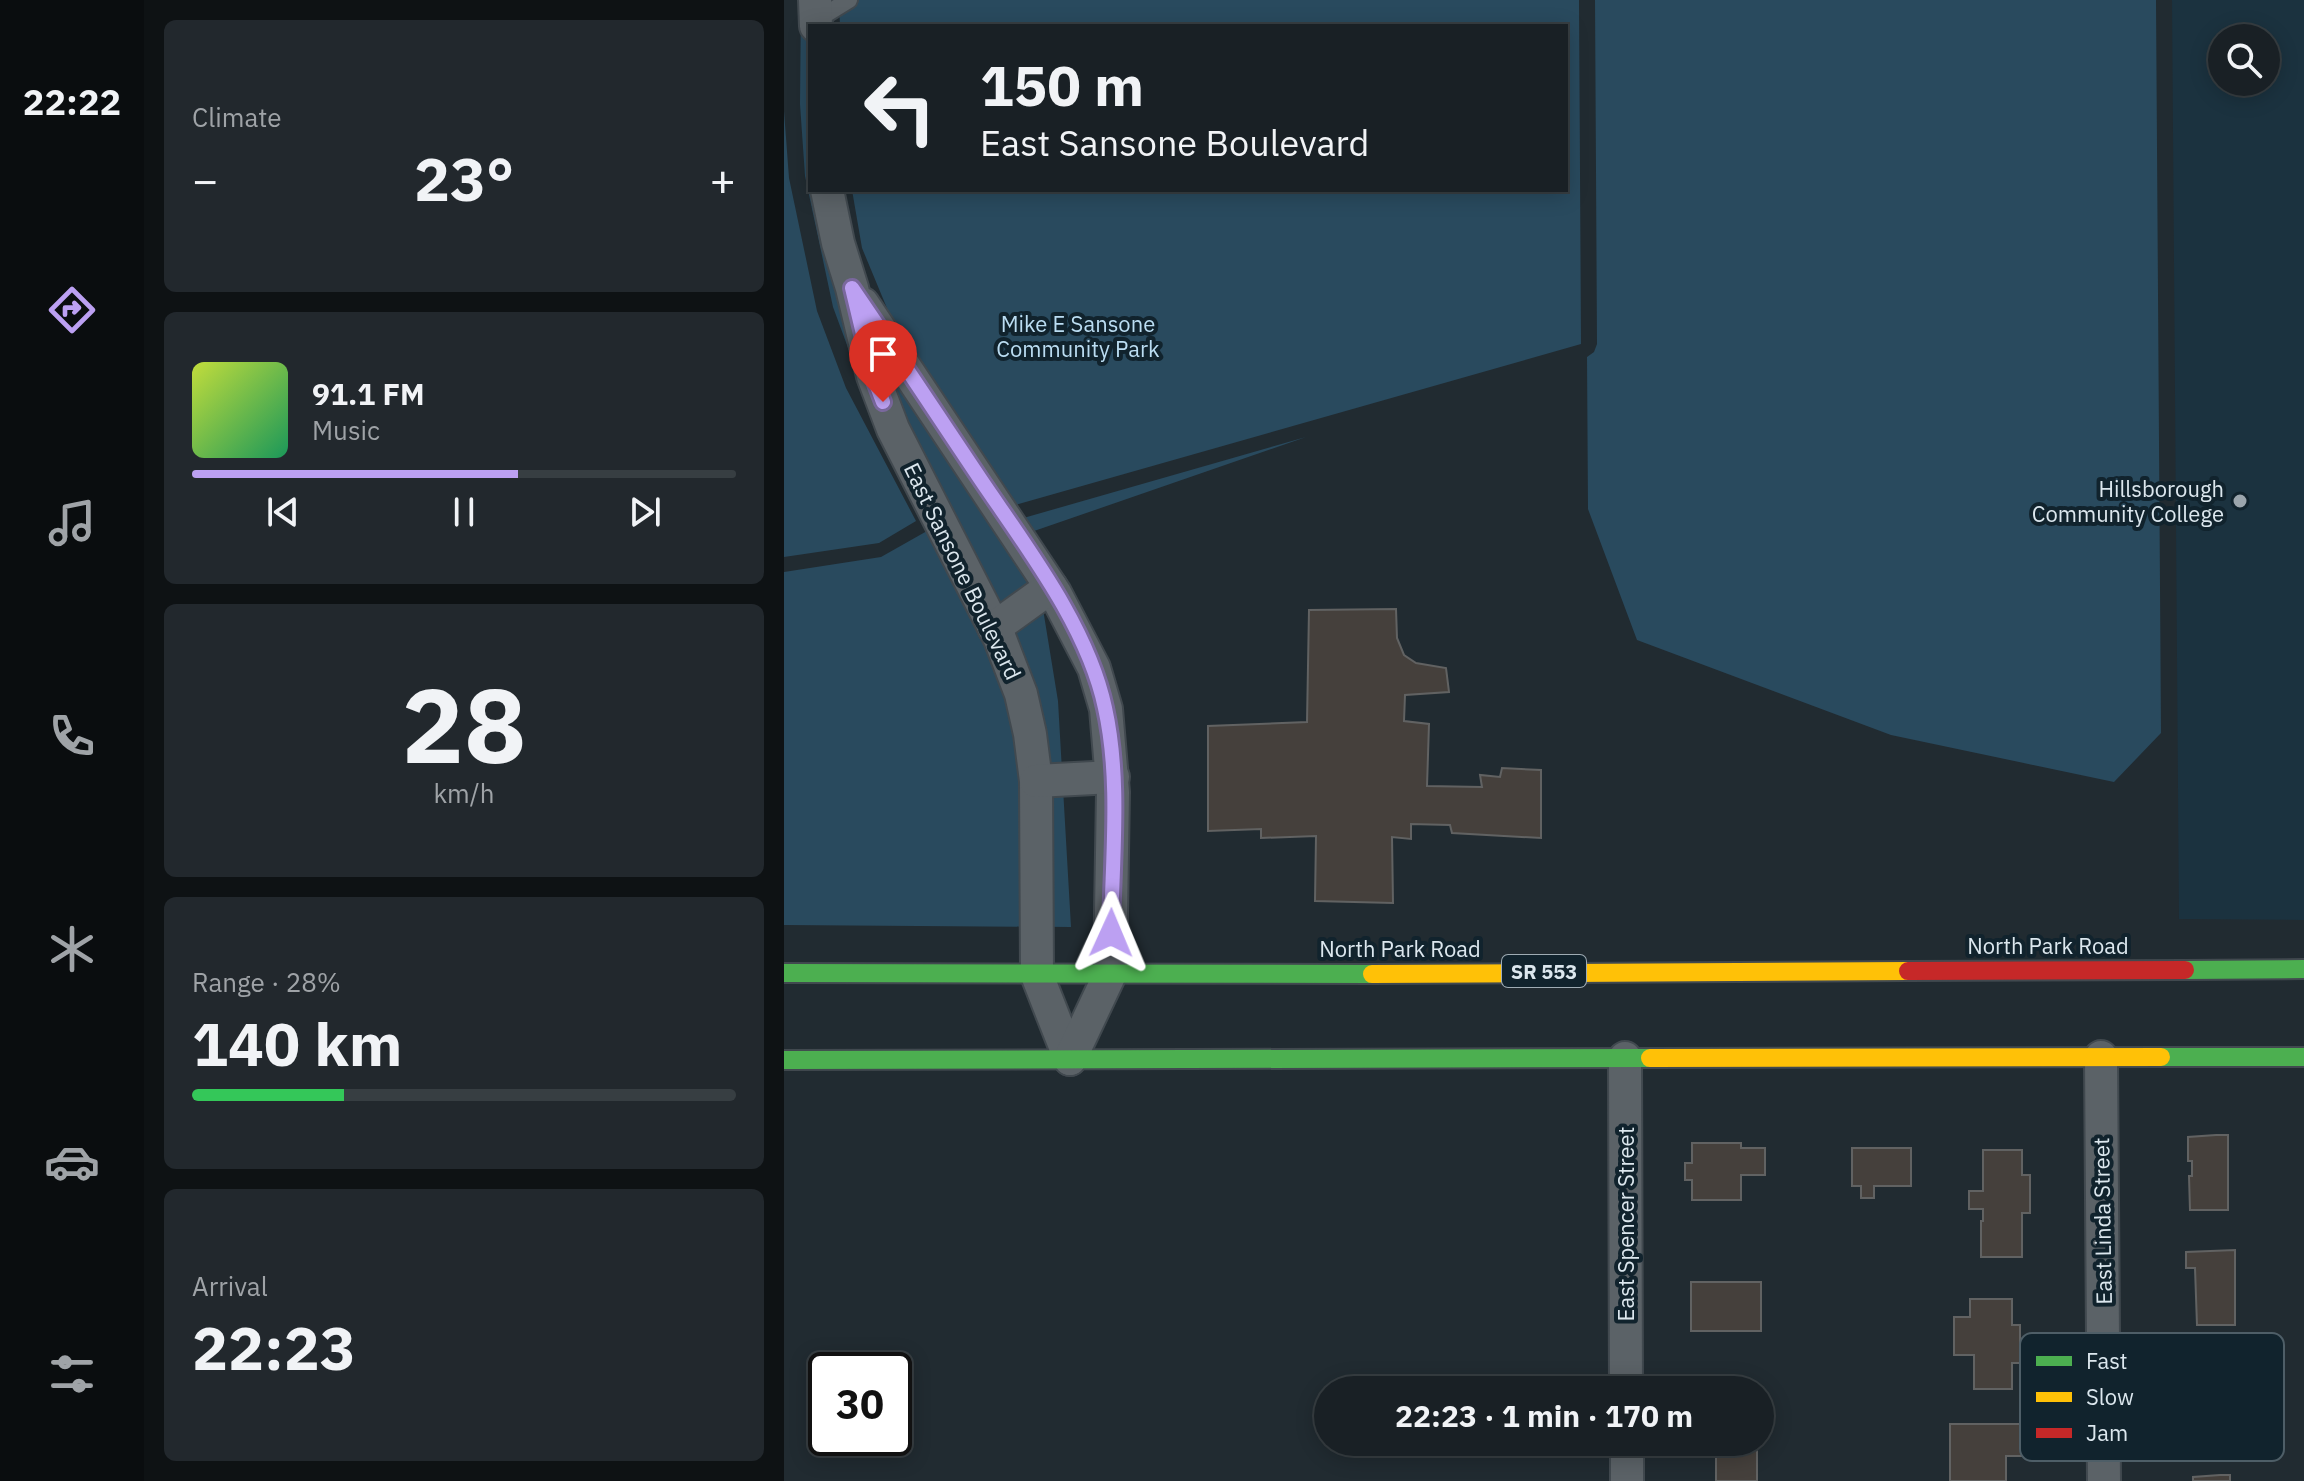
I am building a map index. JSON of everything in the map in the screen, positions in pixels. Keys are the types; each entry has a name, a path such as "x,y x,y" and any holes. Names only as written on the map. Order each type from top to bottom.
{"main road":[{"name":"North Park Road","path":"784,973 1037,975 2304,969"},
{"path":"784,1060 2304,1057"}],"street":[{"name":"East Sansone Boulevard","path":"827,192 873,376 893,429 994,628 1021,694 1036,781 1037,975 1070,1059"},
{"name":"East Sansone Boulevard","path":"852,288 1051,587 1094,668 1106,709 1113,777 1110,974 1070,1059"},
{"path":"994,628 1051,587"},
{"path":"1036,781 1113,777"},
{"name":"East Linda Street","path":"2101,1057 2103,1333"},
{"name":"East Spencer Street","path":"1625,1058 1626,1376"},
{"path":"1627,1456 1627,1481"},
{"name":"East Linda Street","path":"2104,1461 2104,1481"}],"lane":[{"path":"815,16 849,0"}],"shaded area":[{"name":"Hillsborough Community College","path":"2172,0 2304,0 2304,920 2179,919"}],"green space":[{"path":"801,0 809,24 808,190 800,104"},
{"name":"Mike E Sansone Community Park","path":"839,0 1579,0 1581,344 1015,505 889,313 862,248 852,192 1568,192 1568,24 840,24"},
{"path":"1595,0 2156,0 2161,733 2114,782 1891,735 1637,640 1588,509 1587,357 1594,352 1597,344"},
{"path":"784,111 789,178 817,311 846,388 916,521 879,543 784,557"},
{"path":"808,192 838,192 875,320 1020,519 1306,437 1014,538 1042,603 1058,701 1071,927 784,925 784,572 881,557 927,531 861,383 833,307"}],"building":[{"path":"1396,609 1397,638 1404,655 1416,663 1446,668 1449,692 1405,695 1404,721 1429,724 1427,786 1482,787 1480,775 1500,777 1502,768 1541,770 1541,838 1452,833 1450,825 1411,824 1411,839 1392,837 1393,903 1315,901 1316,836 1261,838 1261,829 1208,831 1208,726 1307,722 1309,610"},
{"path":"2228,1135 2228,1210 2190,1210 2192,1161 2188,1161 2188,1137"},
{"path":"1692,1143 1741,1143 1741,1148 1765,1148 1765,1175 1741,1175 1741,1200 1692,1200 1692,1180 1685,1180 1685,1163 1692,1163"},
{"path":"1852,1148 1911,1148 1911,1186 1874,1186 1874,1198 1861,1198 1861,1186 1852,1186"},
{"path":"1983,1150 2022,1150 2022,1175 2030,1175 2030,1213 2022,1213 2022,1257 1981,1257 1983,1209 1969,1209 1969,1191 1983,1191"},
{"path":"2235,1250 2235,1325 2197,1325 2195,1268 2186,1268 2186,1252"},
{"path":"1691,1282 1761,1282 1761,1331 1691,1331"},
{"path":"1970,1299 2012,1299 2012,1325 2020,1325 2020,1363 2012,1363 2012,1389 1974,1389 1974,1355 1954,1355 1954,1317 1970,1317"},
{"path":"1950,1424 2020,1424 2020,1456 2006,1456 2006,1481 1950,1481"},
{"path":"1716,1456 1757,1456 1757,1481 1716,1481"},
{"path":"2230,1475 2230,1481 2193,1481 2193,1477"}],"traffic: fast":[{"path":"2185,970 2304,969"},
{"path":"784,973 1372,974"},
{"path":"2161,1057 2304,1057"},
{"path":"784,1060 1650,1058"}],"traffic: slow":[{"path":"1372,974 1908,971"},
{"path":"1650,1058 2161,1057"}],"traffic: jam":[{"path":"1908,971 2185,970"}],"place":[{"name":"Hillsborough Community College","path":"2240,501"}],"route":[{"path":"883,402 873,376 852,288 1055,593 1094,668 1106,709 1111,751 1111,933"}]}
